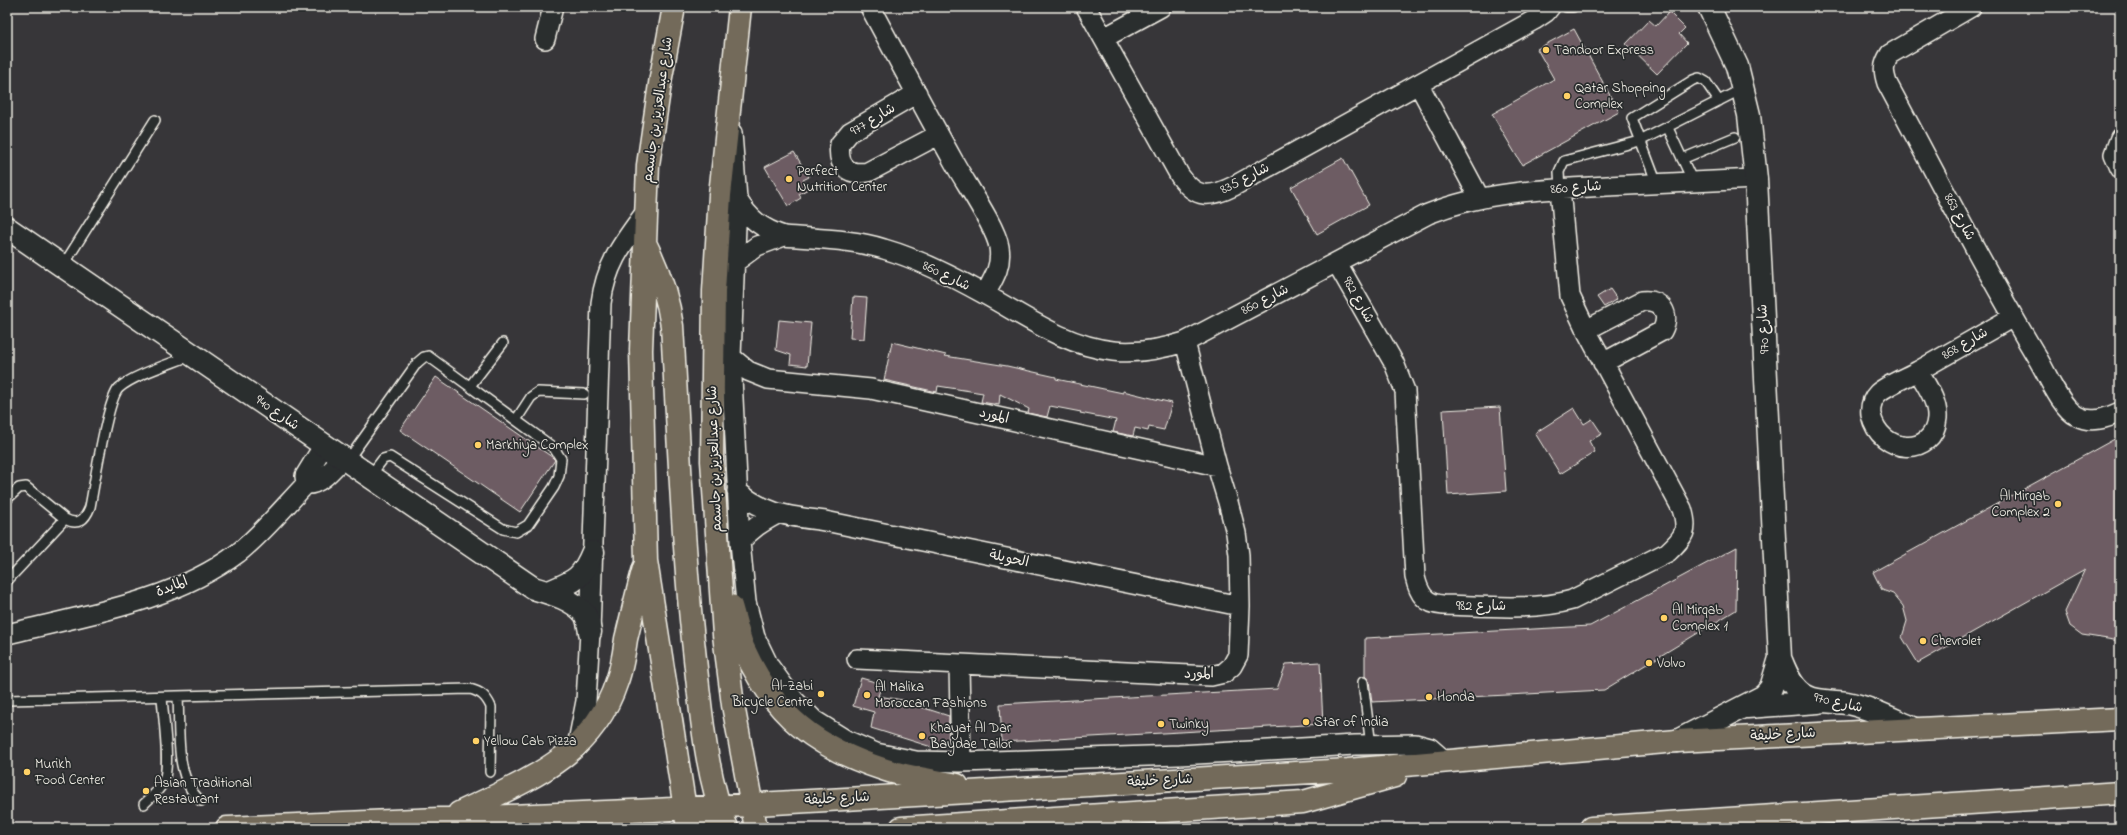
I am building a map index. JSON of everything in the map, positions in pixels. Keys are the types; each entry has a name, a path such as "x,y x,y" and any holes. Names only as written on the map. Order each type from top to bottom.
{"main road":[{"name":"شارع عبدالعزيز بن جاسمم","path":"674,7 648,164 641,350 646,561 686,818"},
{"name":"شارع عبدالعزيز بن جاسمم","path":"740,7 720,195 714,298 712,461 724,634 734,705 756,828"},
{"path":"645,244 660,272 669,306 672,326 687,585 704,736 718,806 728,828"},
{"path":"718,546 728,597 743,646 764,687 781,709 801,729 834,749 886,770 986,791"},
{"path":"451,817 550,767 577,747 606,708 618,681 634,602 646,561"},
{"name":"شارع خليفة","path":"227,828 451,817 686,818 718,806 1348,770 1677,741 1912,728 2120,719"},
{"path":"901,828 1303,802 1446,762"},
{"path":"1591,828 2120,793"},
{"path":"731,828 751,804"},
{"path":"686,818 701,820 708,828"}],"street":[{"path":"545,39 553,7"},
{"path":"870,7 938,134 991,227 999,245 1000,259 998,271 985,294"},
{"name":"شارع 835","path":"1086,7 1180,176 1188,187 1200,194 1211,195 1221,192 1419,85 1534,20 1546,12 1550,7"},
{"path":"1104,38 1161,7"},
{"name":"شارع 970","path":"1677,741 1720,718 1747,707 1764,696 1772,688 1780,658 1756,179 1749,115 1738,66 1709,7"},
{"name":"شارع 863","path":"1971,7 1895,51 1884,63 1883,72 1887,83 2013,317 2069,410 2076,416 2096,420 2120,412"},
{"path":"1419,85 1479,197"},
{"name":"شارع 977","path":"917,93 850,132 840,144 840,157 846,169 860,174 868,172 938,134"},
{"name":"شارع عبدالعزيز بن جاسمم","path":"728,113 734,146 737,199 731,357 740,542 746,602 755,637 769,666 794,700"},
{"path":"2120,138 2114,154 2120,168"},
{"name":"شارع 860","path":"737,199 745,212 756,224 769,231 784,236 883,248 929,267 985,294 1058,334 1086,345 1114,351 1141,351 1162,349 1185,342 1428,214 1453,204 1479,197 1560,189 1756,179"},
{"name":"شارع 982","path":"1337,263 1394,363 1405,391 1415,577 1422,596 1436,605 1540,606 1559,604 1572,600 1668,552 1680,541 1685,531 1686,521 1682,509 1603,363 1570,296 1560,189"},
{"path":"577,747 586,701 590,632 601,303 604,282 621,246 645,213"},
{"name":"شارع 940","path":"7,228 532,588 549,592 577,607 586,615 590,632"},
{"name":"شارع 860","path":"734,263 757,246 784,236"},
{"path":"1586,330 1642,301 1652,300 1660,304 1665,313 1666,323 1662,331 1603,363"},
{"name":"شارع 868","path":"1918,371 2013,317"},
{"name":"المورد","path":"857,659 1211,676 1224,673 1232,666 1238,655 1240,606 1236,533 1185,342"},
{"name":"المورد","path":"731,357 748,371 768,379 871,389 1217,466"},
{"name":"المورد","path":"733,398 749,386 768,379"},
{"name":"المايدة","path":"306,484 305,476 324,446"},
{"name":"المايدة","path":"7,634 107,609 166,591 192,580 213,569 242,549 256,537 306,484 315,483 320,480 345,459"},
{"name":"الحويلة","path":"737,491 749,501 777,514 825,521 1240,606"},
{"path":"740,542 750,530 777,514"},
{"path":"549,592 579,577 587,566 593,552"},
{"name":"شارع 970","path":"1780,658 1787,675 1801,693 1825,701 1848,703 1864,708 1912,728"},
{"path":"959,665 961,762"},
{"name":"شارع خليفة","path":"794,700 814,720 846,740 876,753 916,761 961,762 1179,755 1371,746 1423,746 1438,753 1446,762"},
{"path":"1747,707 1825,701"}],"lane":[{"path":"1566,7 1573,7"},
{"path":"1657,184 1632,118 1693,80 1703,79 1719,101"},
{"path":"1560,189 1559,172 1564,162 1640,141 1743,89"},
{"path":"63,266 155,120"},
{"path":"1668,128 1693,182"},
{"path":"1682,159 1735,137"},
{"path":"470,386 503,343"},
{"path":"7,499 19,488 26,487 65,519 72,523 81,522 88,511 110,409 118,389 130,382 193,355"},
{"path":"345,459 417,363 424,357 431,358 554,448 561,459 559,476 554,487 528,525 516,532 503,529 390,456 382,459 370,476"},
{"path":"516,420 536,392 584,394"},
{"path":"7,580 65,519"},
{"path":"1363,682 1371,746"},
{"path":"7,700 470,689 479,691 487,698 491,706 490,772"},
{"path":"144,804 156,793 164,782 166,768 162,697"},
{"path":"178,697 182,765 185,781 193,794 201,801"}],"building":[{"path":"1669,12 1685,28 1679,34 1687,43 1657,74 1626,44 1649,20 1656,26"},
{"name":"Qatar Shopping Complex","path":"1574,29 1619,112 1522,165 1492,114 1554,79 1537,49"},
{"name":"Perfect Nutrition Center","path":"794,152 809,177 803,180 808,189 799,194 801,198 788,206 765,167"},
{"path":"1343,158 1369,205 1317,234 1291,187"},
{"path":"1610,289 1617,299 1604,307 1597,297"},
{"path":"853,297 867,298 864,339 850,338"},
{"path":"779,320 811,323 807,366 790,364 791,355 776,350"},
{"path":"892,342 946,355 945,356 1007,366 1056,377 1056,379 1123,393 1123,391 1172,403 1164,430 1149,427 1148,431 1135,428 1133,436 1113,432 1116,420 1080,413 1081,412 1050,406 1047,417 1028,413 1029,409 1000,394 999,405 981,402 983,393 938,386 937,392 884,380"},
{"name":"Markhiya Complex","path":"436,377 555,460 520,512 400,430"},
{"path":"1500,407 1506,491 1448,495 1443,410"},
{"path":"1574,408 1584,424 1592,419 1602,434 1589,441 1595,452 1560,474 1535,433"},
{"name":"Al Mirqab Complex 2","path":"2120,436 2120,641 2082,635 2070,626 2065,612 2085,569 1918,663 1902,637 1907,621 1903,606 1893,594 1882,590 1873,572"},
{"name":"Al Mirqab Complex 1","path":"1737,547 1736,610 1604,690 1372,702 1369,681 1365,676 1365,638 1590,626"},
{"path":"1320,662 1323,724 1002,742 1000,704 1277,689 1286,664"},
{"path":"861,678 882,684 878,696 915,702 915,705 949,716 948,747 939,744 938,749 871,728 874,712 853,706"}],"place":[{"name":"Tandoor Express","path":"1546,50"},
{"name":"Qatar Shopping Complex","path":"1567,96"},
{"name":"Perfect Nutrition Center","path":"789,179"},
{"name":"Markhiya Complex","path":"478,445"},
{"name":"Al Mirqab Complex 2","path":"2058,504"},
{"name":"Al Mirqab Complex 1","path":"1664,618"},
{"name":"Chevrolet","path":"1923,641"},
{"name":"Volvo","path":"1649,663"},
{"name":"Al-Zabi Bicycle Centre","path":"821,694"},
{"name":"Al Malika Moroccan Fashions","path":"867,695"},
{"name":"Honda","path":"1429,697"},
{"name":"Star of India","path":"1306,722"},
{"name":"Twinky","path":"1161,724"},
{"name":"Khayat Al Dar Baydae Tailor","path":"922,736"},
{"name":"Yellow Cab Pizza","path":"476,741"},
{"name":"Murikh Food Center","path":"27,772"},
{"name":"Asian Traditional Restaurant","path":"146,791"}]}
